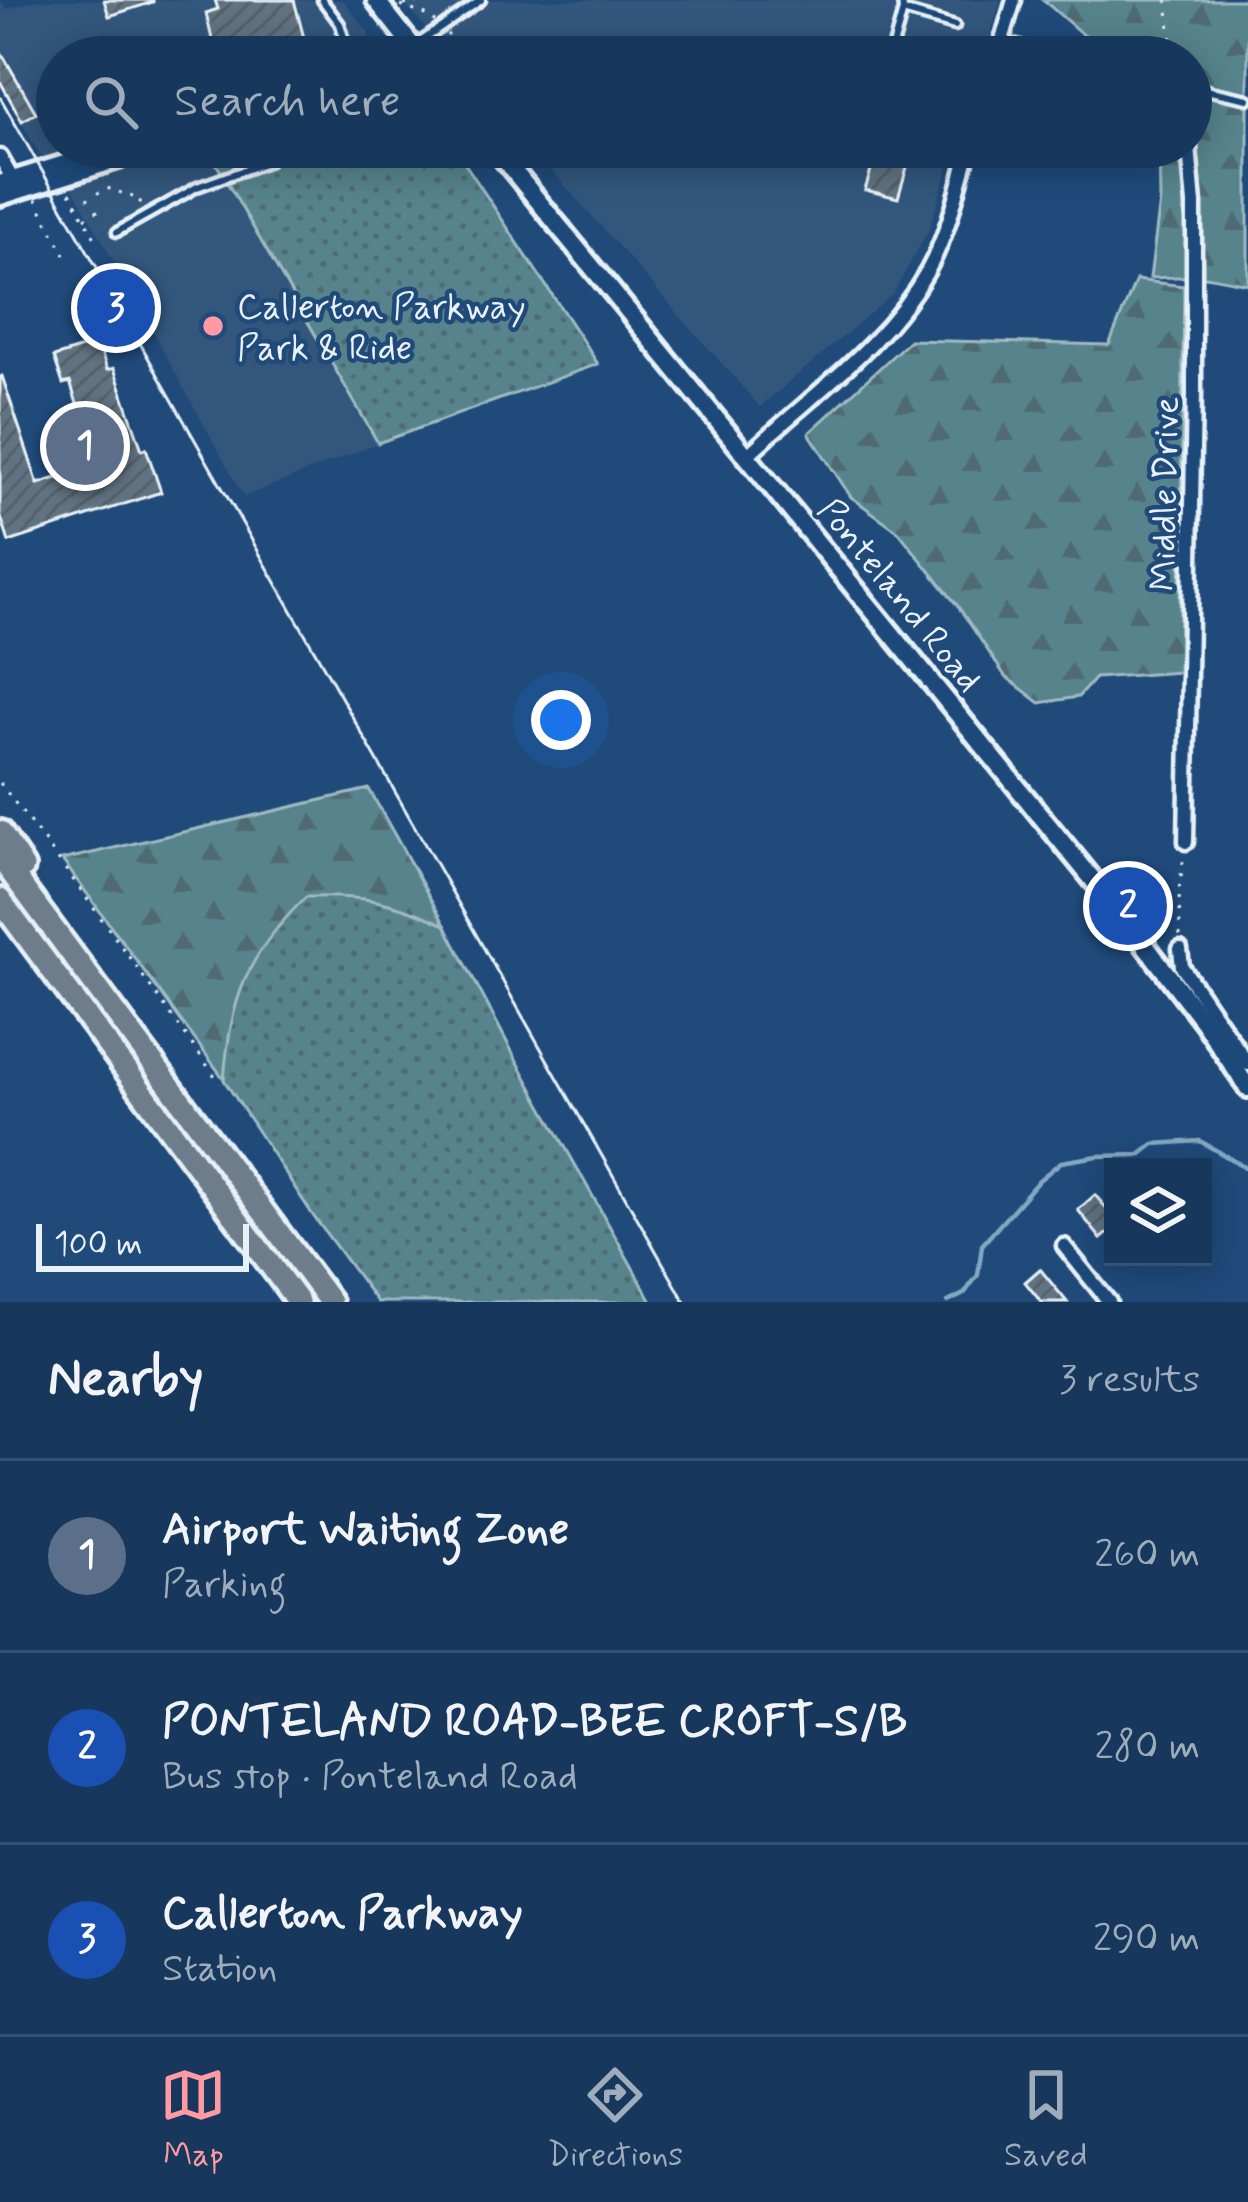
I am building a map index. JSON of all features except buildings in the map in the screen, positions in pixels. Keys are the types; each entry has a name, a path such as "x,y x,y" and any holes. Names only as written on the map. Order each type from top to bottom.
{"highway":[{"path":"0,832 58,914 132,1036"},
{"path":"0,857 330,1302"},
{"path":"0,900 298,1302"},
{"path":"0,922 71,1016 163,1121"}],"main road":[{"path":"376,0 404,36"},
{"path":"6,182 52,168"},
{"path":"0,196 89,168"},
{"name":"Ponteland Road","path":"511,168 1125,920 1248,1088"}],"street":[{"path":"1003,36 1014,0"},
{"path":"0,157 6,182"},
{"path":"747,456 868,348 907,304 943,238 964,168"},
{"name":"Middle Drive","path":"1186,842 1194,393 1191,168"},
{"path":"1180,949 1182,967 1248,1064"},
{"path":"1064,1246 1088,1265 1109,1302"}],"lane":[{"path":"322,0 344,36"},
{"path":"437,36 481,0"},
{"path":"896,36 902,0"},
{"path":"903,11 955,26"},
{"path":"1212,91 1248,99"},
{"path":"117,232 197,188 251,168"}],"path":[{"path":"428,0 429,16 402,6 428,0"},
{"path":"1167,0 1171,36"},
{"path":"64,182 93,242"},
{"path":"76,205 107,188 141,200 137,213 141,219"},
{"path":"32,192 66,256 71,254"},
{"path":"84,219 103,208"},
{"path":"0,783 220,1083"},
{"path":"1180,949 1179,890 1186,842"}],"shaded area":[{"path":"0,0 7,9 35,0 343,0 369,33 36,36 36,148 0,85"},
{"path":"401,0 1001,0 990,36 433,36"},
{"path":"55,168 219,168 378,443 244,497 72,186"},
{"path":"549,168 948,168 929,230 893,294 760,407"}],"green space":[{"path":"1043,0 1248,0 1248,284 1206,276 1150,278 1159,168 1212,168 1212,36 1083,35"},
{"path":"219,168 468,168 598,364 378,443"},
{"path":"1136,280 1184,286 1179,672 1095,678 1078,697 1040,703 1005,676 898,531 851,497 809,433 910,340 1109,345"},
{"path":"369,789 445,925 377,901 306,897 269,939 245,979 231,1025 224,1079 62,860"},
{"path":"306,896 353,896 404,906 445,925 652,1302 377,1302 314,1217 224,1080 228,1031 240,986 259,949"}],"waterway":[{"path":"948,1302 964,1294 978,1275 982,1245 1061,1162 1140,1155 1154,1144 1200,1141 1248,1169"}],"tram line":[{"path":"0,97 36,160"},
{"path":"40,168 685,1302"}],"place":[{"name":"Callerton Parkway","path":"116,308"},
{"name":"Callerton Parkway Park & Ride","path":"213,326"},
{"name":"Airport Waiting Zone","path":"85,446"},
{"name":"PONTELAND ROAD-BEE CROFT-S/B","path":"1128,906"}]}
